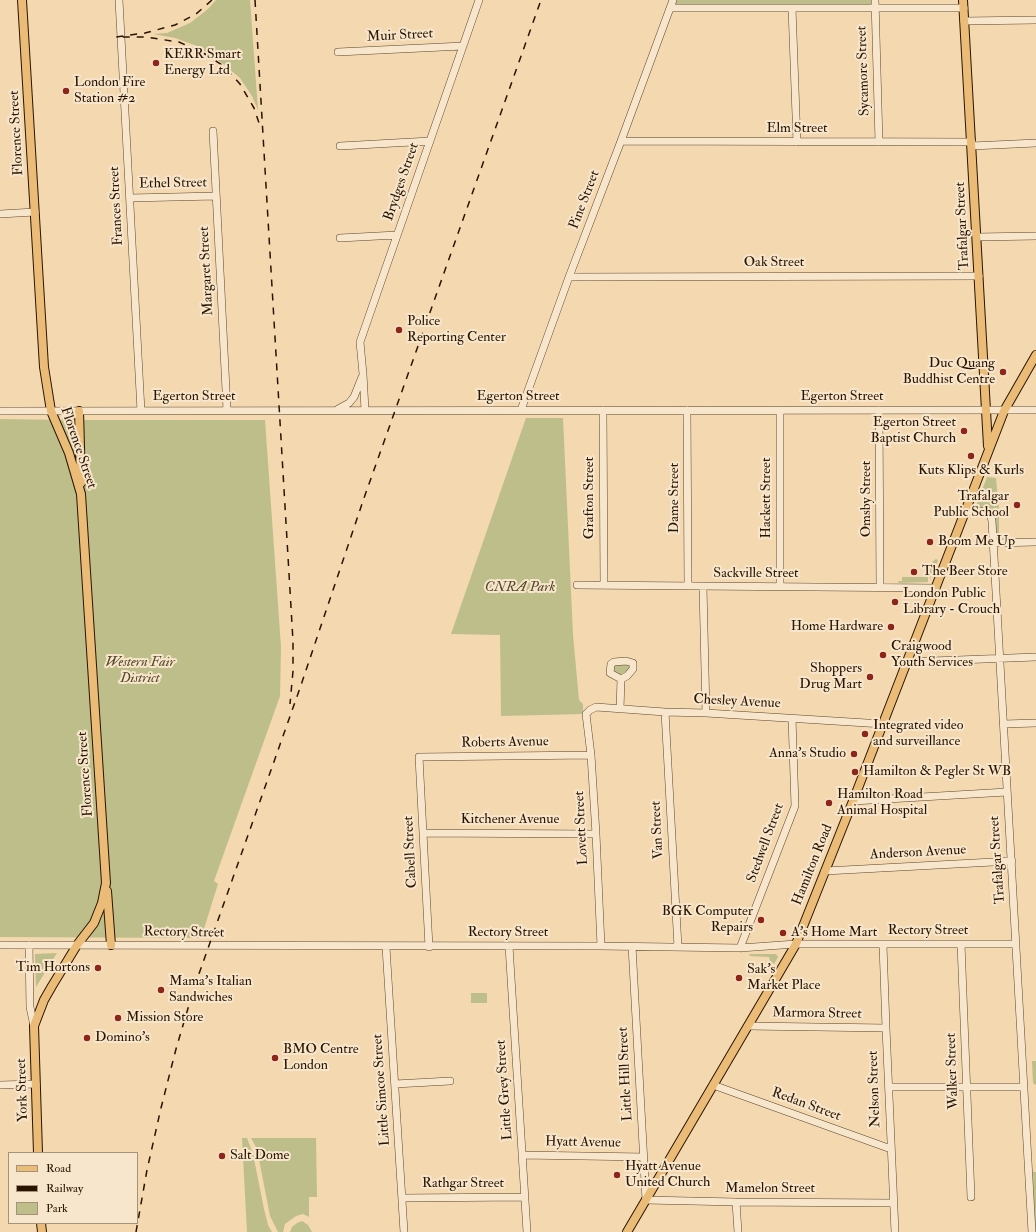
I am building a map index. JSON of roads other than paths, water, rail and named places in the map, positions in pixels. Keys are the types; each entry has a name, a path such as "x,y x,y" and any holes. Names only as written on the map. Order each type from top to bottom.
{"main road":[{"name":"Florence Street","path":"22,0 44,367 51,411 69,453 81,494 106,882 102,903 94,922 77,945"},
{"name":"Trafalgar Street","path":"963,4 987,410 988,451"},
{"name":"Hamilton Road","path":"627,1232 796,944 854,801 906,662 1004,411 1036,355"},
{"path":"79,411 81,494"},
{"path":"106,882 111,945"},
{"name":"York Street","path":"38,1152 34,1026 44,1000 77,945"}],"street":[{"name":"Frances Street","path":"119,0 141,411"},
{"name":"Brydges Street","path":"366,410 360,342 479,0"},
{"name":"Pine Street","path":"521,410 569,276 673,0"},
{"name":"Sycamore Street","path":"874,0 879,142"},
{"path":"670,8 875,8 963,4"},
{"path":"792,8 797,142"},
{"path":"964,21 1036,20"},
{"name":"Muir Street","path":"338,52 463,46"},
{"name":"Margaret Street","path":"213,130 227,410"},
{"path":"340,146 430,140"},
{"name":"Elm Street","path":"621,141 879,142 972,144 1036,143"},
{"name":"Ethel Street","path":"130,198 216,196"},
{"path":"0,214 35,212"},
{"path":"340,238 397,235"},
{"path":"977,237 1036,236"},
{"name":"Oak Street","path":"569,276 978,276"},
{"path":"336,410 349,403 354,397 363,374"},
{"name":"Grafton Street","path":"603,410 604,585"},
{"name":"Dame Street","path":"687,410 688,586"},
{"name":"Hackett Street","path":"780,410 780,586"},
{"name":"Omsby Street","path":"879,410 880,587"},
{"name":"Egerton Street","path":"0,411 1036,410"},
{"name":"Trafalgar Street","path":"965,512 983,511 990,513 992,521 1032,1232"},
{"path":"993,543 1036,542"},
{"name":"Sackville Street","path":"577,585 936,588"},
{"path":"703,587 706,713"},
{"path":"906,662 1036,657"},
{"path":"620,709 621,679"},
{"name":"Chesley Avenue","path":"590,710 596,707 883,724"},
{"name":"Lovett Street","path":"590,710 586,714 591,755 601,946"},
{"name":"Van Street","path":"665,712 678,947"},
{"name":"Stedwell Street","path":"740,948 795,806 792,718"},
{"path":"1004,724 1036,723"},
{"name":"Roberts Avenue","path":"419,757 591,755"},
{"name":"Cabell Street","path":"419,757 429,947"},
{"path":"854,801 1007,792"},
{"name":"Kitchener Avenue","path":"423,833 596,834"},
{"name":"Anderson Avenue","path":"825,871 1012,861"},
{"name":"Rectory Street","path":"0,945 386,947 632,946 740,948 796,944 1016,944"},
{"name":"Nelson Street","path":"883,944 895,1232"},
{"name":"Walker Street","path":"960,944 971,1197"},
{"name":"York Street","path":"29,945 30,1007 34,1026"},
{"name":"Little Grey Street","path":"509,946 527,1232"},
{"name":"Little Hill Street","path":"632,946 646,1200"},
{"name":"Little Simcoe Street","path":"386,947 404,1232"},
{"name":"Marmora Street","path":"748,1026 886,1028"},
{"path":"395,1084 450,1081"},
{"path":"0,1085 36,1084"},
{"name":"Redan Street","path":"713,1085 891,1149"},
{"path":"889,1087 1024,1087"},
{"name":"Hyatt Avenue","path":"522,1155 644,1157"},
{"name":"Rathgar Street","path":"402,1198 525,1197"},
{"name":"Mamelon Street","path":"646,1200 893,1203"},
{"path":"736,1202 738,1232"}],"railway":[{"path":"212,0 196,14 175,25 145,33 116,37 145,37 179,42 205,54 225,67 240,84 254,108 259,123"},
{"path":"255,0 293,641 293,671 290,704"},
{"path":"138,1221 147,1170 161,1108 194,988 300,688 364,498 541,0"},
{"path":"136,1232 137,1224"}],"place":[{"name":"KERR Smart Energy Ltd","path":"156,63"},
{"name":"London Fire Station #2","path":"66,91"},
{"name":"Police Reporting Center","path":"399,330"},
{"name":"Duc Quang Buddhist Centre","path":"1003,372"},
{"name":"Egerton Street Baptist Church","path":"964,431"},
{"name":"Kuts Klips & Kurls","path":"971,456"},
{"name":"Trafalgar Public School","path":"1017,505"},
{"name":"Boom Me Up","path":"930,542"},
{"name":"The Beer Store","path":"914,572"},
{"name":"London Public Library - Crouch","path":"895,602"},
{"name":"Home Hardware","path":"891,627"},
{"name":"Craigwood Youth Services","path":"883,655"},
{"name":"Shoppers Drug Mart","path":"870,677"},
{"name":"Integrated video and surveillance","path":"865,734"},
{"name":"Anna's Studio","path":"854,754"},
{"name":"Hamilton & Pegler St WB","path":"855,772"},
{"name":"Hamilton Road Animal Hospital","path":"829,803"},
{"name":"BGK Computer Repairs","path":"761,920"},
{"name":"A's Home Mart","path":"783,933"},
{"name":"Tim Hortons","path":"98,968"},
{"name":"Sak's Market Place","path":"739,978"},
{"name":"Mama's Italian Sandwiches","path":"161,990"},
{"name":"Mission Store","path":"118,1018"},
{"name":"Domino's","path":"87,1038"},
{"name":"BMO Centre London","path":"275,1058"},
{"name":"Salt Dome","path":"222,1156"},
{"name":"Hyatt Avenue United Church","path":"617,1175"}],"park label":[{"name":"CNRA Park","path":"520,588"},
{"name":"Western Fair District","path":"140,672"}]}
